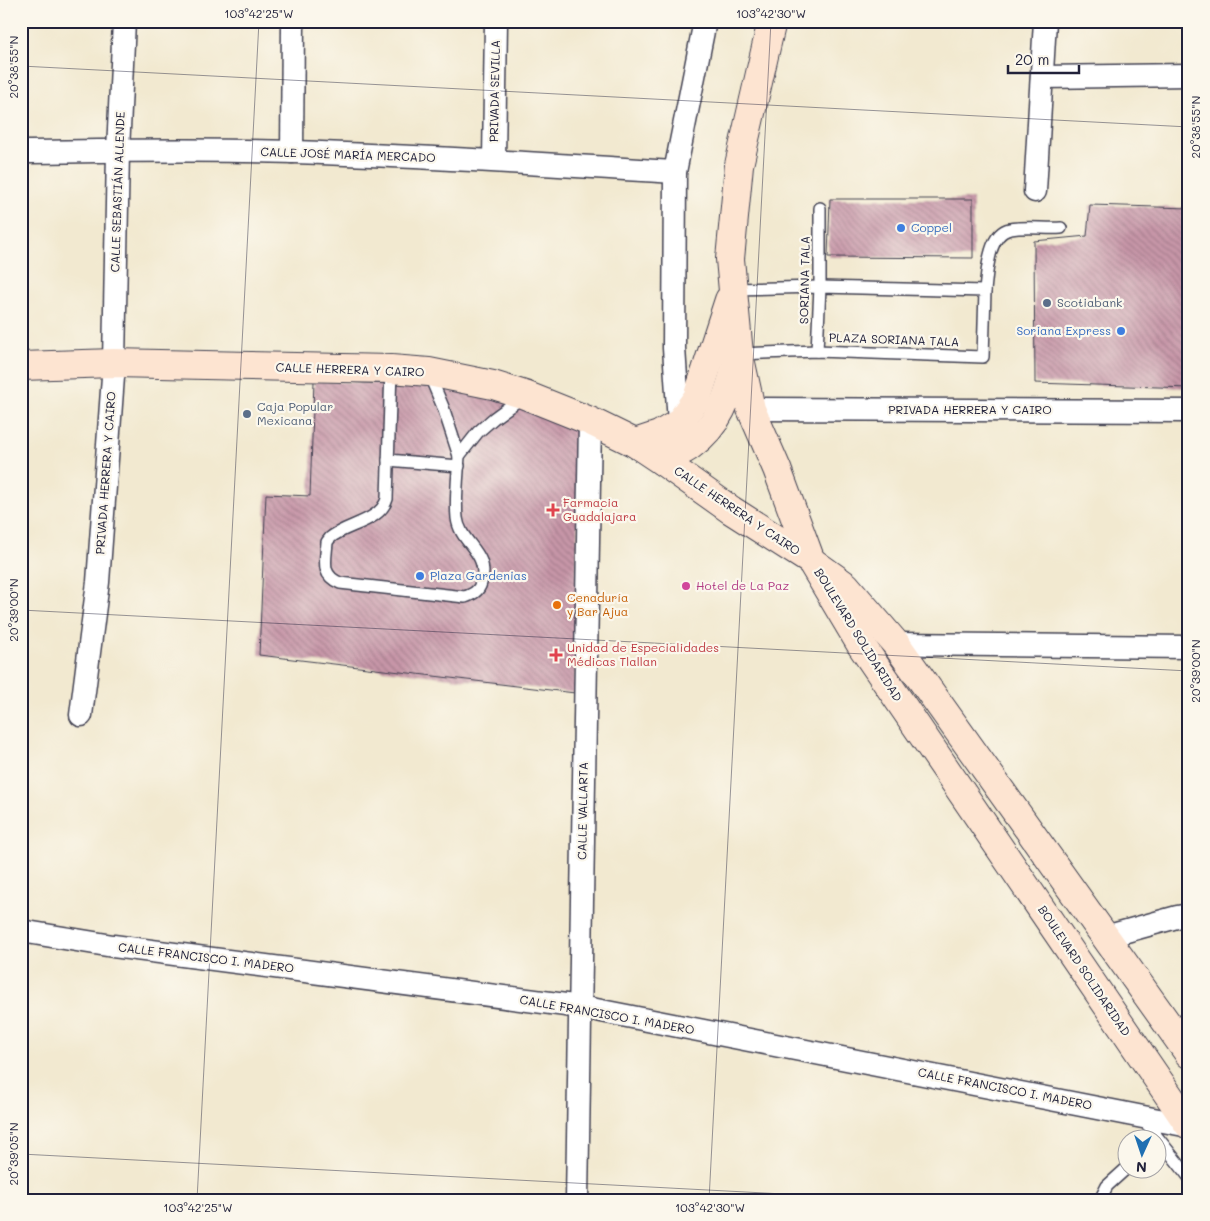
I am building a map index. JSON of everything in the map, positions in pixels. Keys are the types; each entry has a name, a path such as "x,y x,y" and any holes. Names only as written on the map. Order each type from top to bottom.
{"main road":[{"path":"772,21 739,165 730,259 739,354 750,410 776,469 811,561"},
{"path":"634,443 659,435 679,422 697,398 733,289"},
{"path":"662,461 690,447 712,424 726,400 739,354"},
{"name":"CALLE HERRERA Y CAIRO","path":"21,366 114,363 391,370 429,372 493,385 525,395 590,421 634,443 730,510 811,561"},
{"name":"BOULEVARD SOLIDARIDAD","path":"811,561 846,586 896,644 1189,1054"},
{"name":"BOULEVARD SOLIDARIDAD","path":"811,561 861,645 1189,1126"}],"street":[{"name":"CALLE SEBASTIÁN ALLENDE","path":"114,363 118,151 124,21"},
{"path":"292,152 293,21"},
{"name":"PRIVADA SEVILLA","path":"494,160 496,21"},
{"path":"679,422 674,348 675,172 704,21"},
{"path":"1035,191 1045,21"},
{"path":"1042,77 1189,75"},
{"name":"CALLE JOSÉ MARÍA MERCADO","path":"21,152 292,152 494,160 675,172"},
{"name":"PRIVADA HERRERA Y CAIRO","path":"81,715 98,582 114,363"},
{"name":"PRIVADA HERRERA Y CAIRO","path":"750,410 1189,411"},
{"name":"CALLE VALLARTA","path":"577,1200 590,421"},
{"path":"896,644 1189,647"},
{"path":"1105,937 1177,916 1189,915"},
{"name":"CALLE FRANCISCO I. MADERO","path":"21,931 112,946 581,1007 1189,1126"}],"lane":[{"name":"SORIANA TALA","path":"817,351 820,287 820,208"},
{"name":"PLAZA SORIANA TALA","path":"739,354 817,351 983,357 985,291 990,254 998,235 1008,229 1062,228"},
{"path":"733,289 820,287 985,291"},
{"path":"391,370 386,499 381,511 333,536 327,542 326,570 332,580 340,583 465,597 474,594 480,588 484,567 462,533 457,517 459,461 443,407 429,372"},
{"path":"459,461 478,432 525,395"},
{"path":"388,460 459,461"},
{"path":"1140,1115 1150,1128"},
{"path":"1168,1151 1189,1177"},
{"path":"1100,1200 1107,1186 1118,1176"}],"building":[{"name":"Coppel","path":"830,199 973,199 973,258 828,257"},
{"path":"1090,205 1189,208 1189,388 1035,383 1034,241 1087,236"},
{"name":"Plaza Gardenias","path":"314,381 419,385 503,400 579,431 575,693 259,655 266,494 310,496"}],"place":[{"name":"Coppel","path":"901,228"},
{"name":"Scotiabank","path":"1047,303"},
{"name":"Soriana Express","path":"1121,331"},
{"name":"Caja Popular Mexicana","path":"247,414"},
{"name":"Farmacia Guadalajara","path":"553,510"},
{"name":"Plaza Gardenias","path":"420,576"},
{"name":"Hotel de La Paz","path":"686,586"},
{"name":"Cenaduría y Bar Ajua","path":"557,605"},
{"name":"Unidad de Especialidades Médicas Tlallan","path":"556,655"}]}
